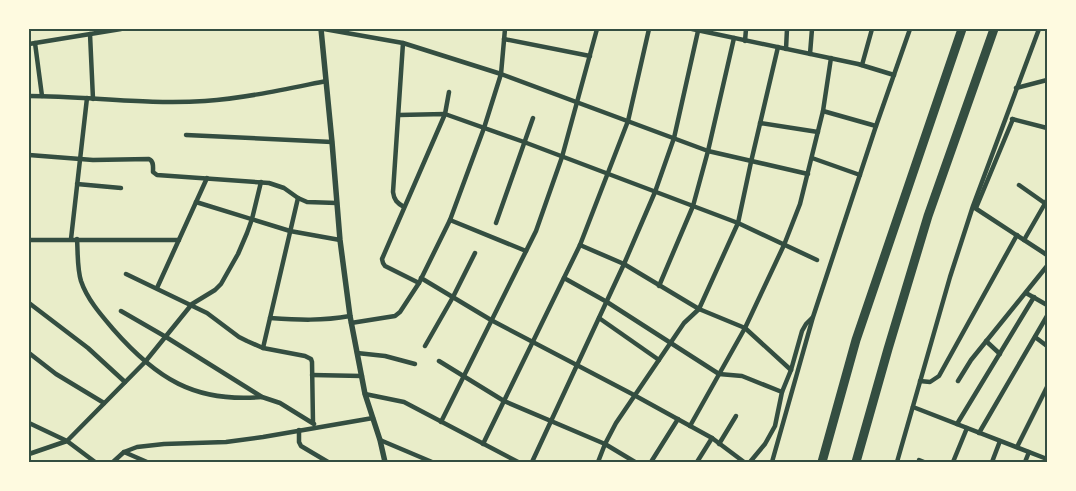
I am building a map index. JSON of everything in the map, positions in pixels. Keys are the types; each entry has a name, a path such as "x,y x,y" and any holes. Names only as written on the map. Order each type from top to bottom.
{"highway":[{"path":"822,462 856,340 962,29"},
{"path":"856,462 928,216 994,29"}],"street":[{"path":"29,44 121,29"},
{"path":"385,462 366,394 350,316 340,240 323,29 403,43 501,74 708,151 808,174"},
{"path":"352,323 395,316 400,312 420,280 450,220 484,128 501,74 505,29"},
{"path":"441,422 536,230 562,157 597,29"},
{"path":"483,444 580,245 628,121 649,29"},
{"path":"692,29 862,65 894,75"},
{"path":"745,41 746,29"},
{"path":"786,49 787,29"},
{"path":"810,54 812,29"},
{"path":"862,65 872,29"},
{"path":"772,462 813,317 910,29"},
{"path":"897,462 920,381 975,207 1005,117 1039,29"},
{"path":"532,462 607,302 655,192 674,138 698,31"},
{"path":"90,34 93,98"},
{"path":"659,286 693,206 708,151 734,38"},
{"path":"504,39 590,56"},
{"path":"35,43 42,96"},
{"path":"403,43 393,192 398,204 404,207"},
{"path":"598,462 616,423 684,323 699,309 738,223 778,47"},
{"path":"690,426 745,328 784,245 800,204 818,132 831,58"},
{"path":"1016,88 1047,80"},
{"path":"29,96 154,102 204,101 253,95 326,81"},
{"path":"448,92 445,114 382,259 382,263 385,266 420,280 678,419 712,438 744,462"},
{"path":"71,239 87,98"},
{"path":"822,111 876,126"},
{"path":"399,115 445,114 738,223 817,260"},
{"path":"1005,117 1047,128"},
{"path":"496,223 533,118"},
{"path":"975,207 1013,119"},
{"path":"760,123 818,132"},
{"path":"186,135 332,142"},
{"path":"29,155 80,160 150,159 153,162 153,172 157,175 261,182 277,185 307,202 337,203"},
{"path":"812,158 860,175"},
{"path":"157,288 207,178"},
{"path":"29,454 67,441 145,362 192,304 215,290 221,284 238,254 252,219 261,182"},
{"path":"77,184 121,188"},
{"path":"1019,185 1047,203 1024,240"},
{"path":"263,348 298,198"},
{"path":"196,202 290,231 340,240"},
{"path":"975,207 1047,255"},
{"path":"450,220 526,251"},
{"path":"920,381 930,382 939,376 1017,235"},
{"path":"78,239 79,271 84,290 104,319 145,362 174,383 208,395 226,398 262,396"},
{"path":"29,240 179,240"},
{"path":"580,245 624,264 699,309 745,328 791,370"},
{"path":"424,346 475,253"},
{"path":"958,381 971,360 1047,266"},
{"path":"126,274 192,304 239,337 263,348 308,357 312,362 313,423"},
{"path":"564,278 607,302 719,374 742,376 782,392"},
{"path":"1026,293 1047,304"},
{"path":"957,424 1034,297"},
{"path":"29,303 88,348 125,382"},
{"path":"121,311 262,396 280,403 320,427"},
{"path":"270,318 313,320 350,316"},
{"path":"979,432 1047,316"},
{"path":"750,462 770,435 774,426 782,392 804,327 813,317"},
{"path":"599,318 659,360"},
{"path":"1034,337 1047,346"},
{"path":"986,341 1000,354"},
{"path":"29,353 56,374 104,403"},
{"path":"357,353 385,356 415,364"},
{"path":"439,361 504,401 605,444 636,462"},
{"path":"312,375 362,376"},
{"path":"1016,447 1047,386"},
{"path":"366,394 404,402 518,462"},
{"path":"913,407 1047,459"},
{"path":"719,444 736,416"},
{"path":"113,462 124,452 137,447 226,442 373,418"},
{"path":"651,462 678,419"},
{"path":"29,423 67,441 95,462"},
{"path":"952,462 967,428"},
{"path":"299,430 300,445 328,462"},
{"path":"697,462 712,438"},
{"path":"380,440 432,462"},
{"path":"992,462 1000,441"},
{"path":"124,452 148,462"},
{"path":"1025,462 1029,452"}]}
